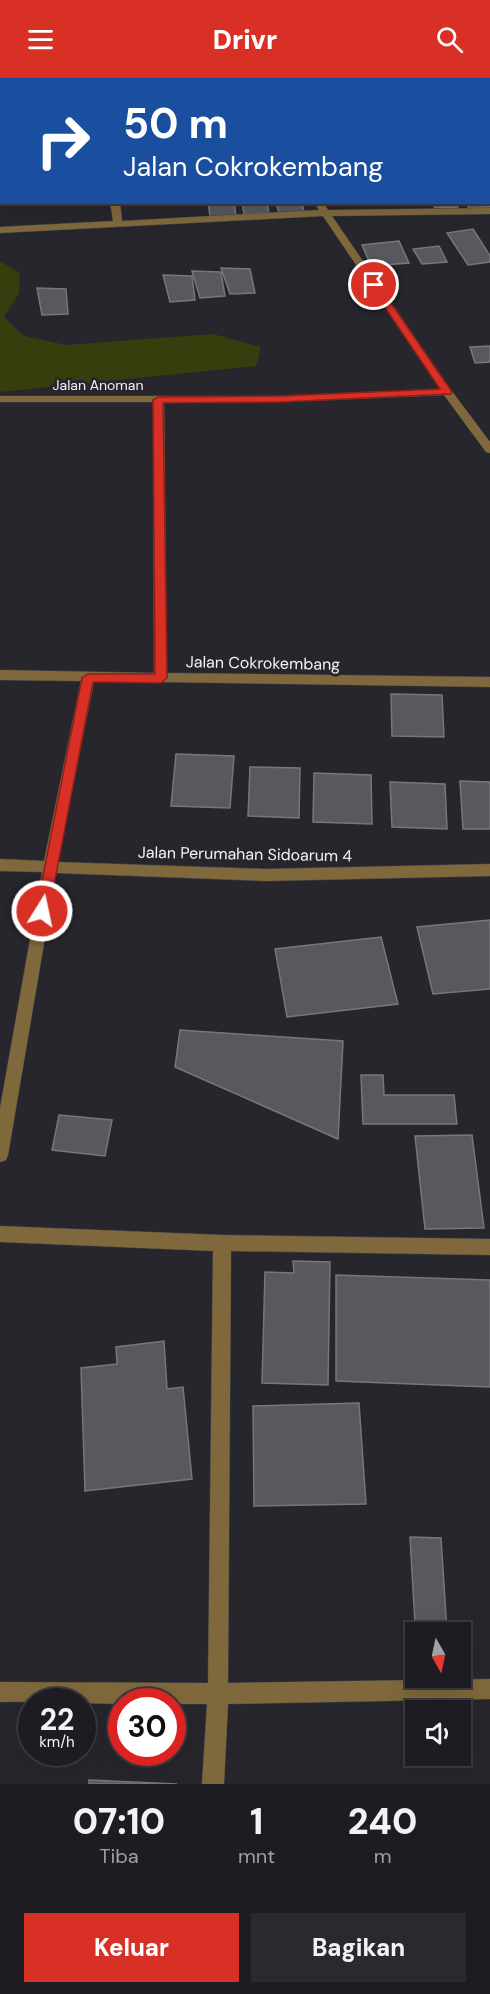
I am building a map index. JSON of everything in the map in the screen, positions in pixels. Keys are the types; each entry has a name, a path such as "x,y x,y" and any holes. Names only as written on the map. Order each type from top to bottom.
{"street":[{"path":"115,204 118,224"},
{"path":"319,204 447,392 488,443"},
{"path":"0,230 326,213 490,211"},
{"name":"Jalan Anoman","path":"0,399 280,399 447,392"},
{"path":"158,400 161,678"},
{"name":"Jalan Cokrokembang","path":"0,675 490,682"},
{"path":"0,1155 50,867 88,678"},
{"name":"Jalan Perumahan Sidoarum 4","path":"0,865 266,875 490,870"},
{"path":"0,1234 222,1243 490,1247"},
{"path":"213,1784 218,1694 222,1243"},
{"path":"0,1692 218,1694 490,1689"}],"green space":[{"path":"0,261 20,273 19,293 4,317 24,336 66,345 213,334 261,347 256,366 0,392"}],"building":[{"path":"208,204 234,204 236,216 210,217"},
{"path":"242,204 267,204 269,213 244,214"},
{"path":"276,204 302,204 304,213 279,214"},
{"path":"433,204 457,204 458,207 435,208"},
{"path":"466,204 490,204 490,207 469,208"},
{"path":"473,229 490,256 490,262 468,265 447,233"},
{"path":"399,241 409,263 371,266 362,245"},
{"path":"439,246 447,262 422,264 413,249"},
{"path":"221,268 250,269 255,293 230,294"},
{"path":"192,271 221,272 225,296 200,298"},
{"path":"163,275 192,276 195,300 170,302"},
{"path":"37,288 66,289 68,314 42,315"},
{"path":"490,346 490,362 475,363 470,347"},
{"path":"391,694 442,695 444,737 392,736"},
{"path":"176,754 234,756 230,808 171,806"},
{"path":"250,767 300,768 299,818 248,816"},
{"path":"314,773 371,775 372,824 313,822"},
{"path":"460,781 490,782 490,829 463,829"},
{"path":"390,782 445,784 447,829 392,827"},
{"path":"490,920 490,989 433,994 417,927"},
{"path":"381,937 398,1004 287,1017 275,949"},
{"path":"180,1030 343,1041 338,1139 175,1067"},
{"path":"361,1075 383,1075 384,1095 454,1095 457,1124 363,1124"},
{"path":"59,1115 112,1120 105,1156 52,1150"},
{"path":"472,1135 484,1228 425,1229 415,1136"},
{"path":"293,1261 330,1262 328,1385 262,1383 265,1272 294,1273"},
{"path":"336,1275 490,1280 490,1387 336,1381"},
{"path":"164,1341 167,1389 183,1387 192,1479 85,1491 81,1368 117,1364 116,1347"},
{"path":"359,1403 366,1504 254,1506 253,1406"},
{"path":"410,1537 441,1538 446,1622 415,1622"},
{"path":"89,1780 177,1784 89,1784"}],"route":[{"path":"42,911 88,678 161,678 158,400 280,399 447,392 374,285"}]}
